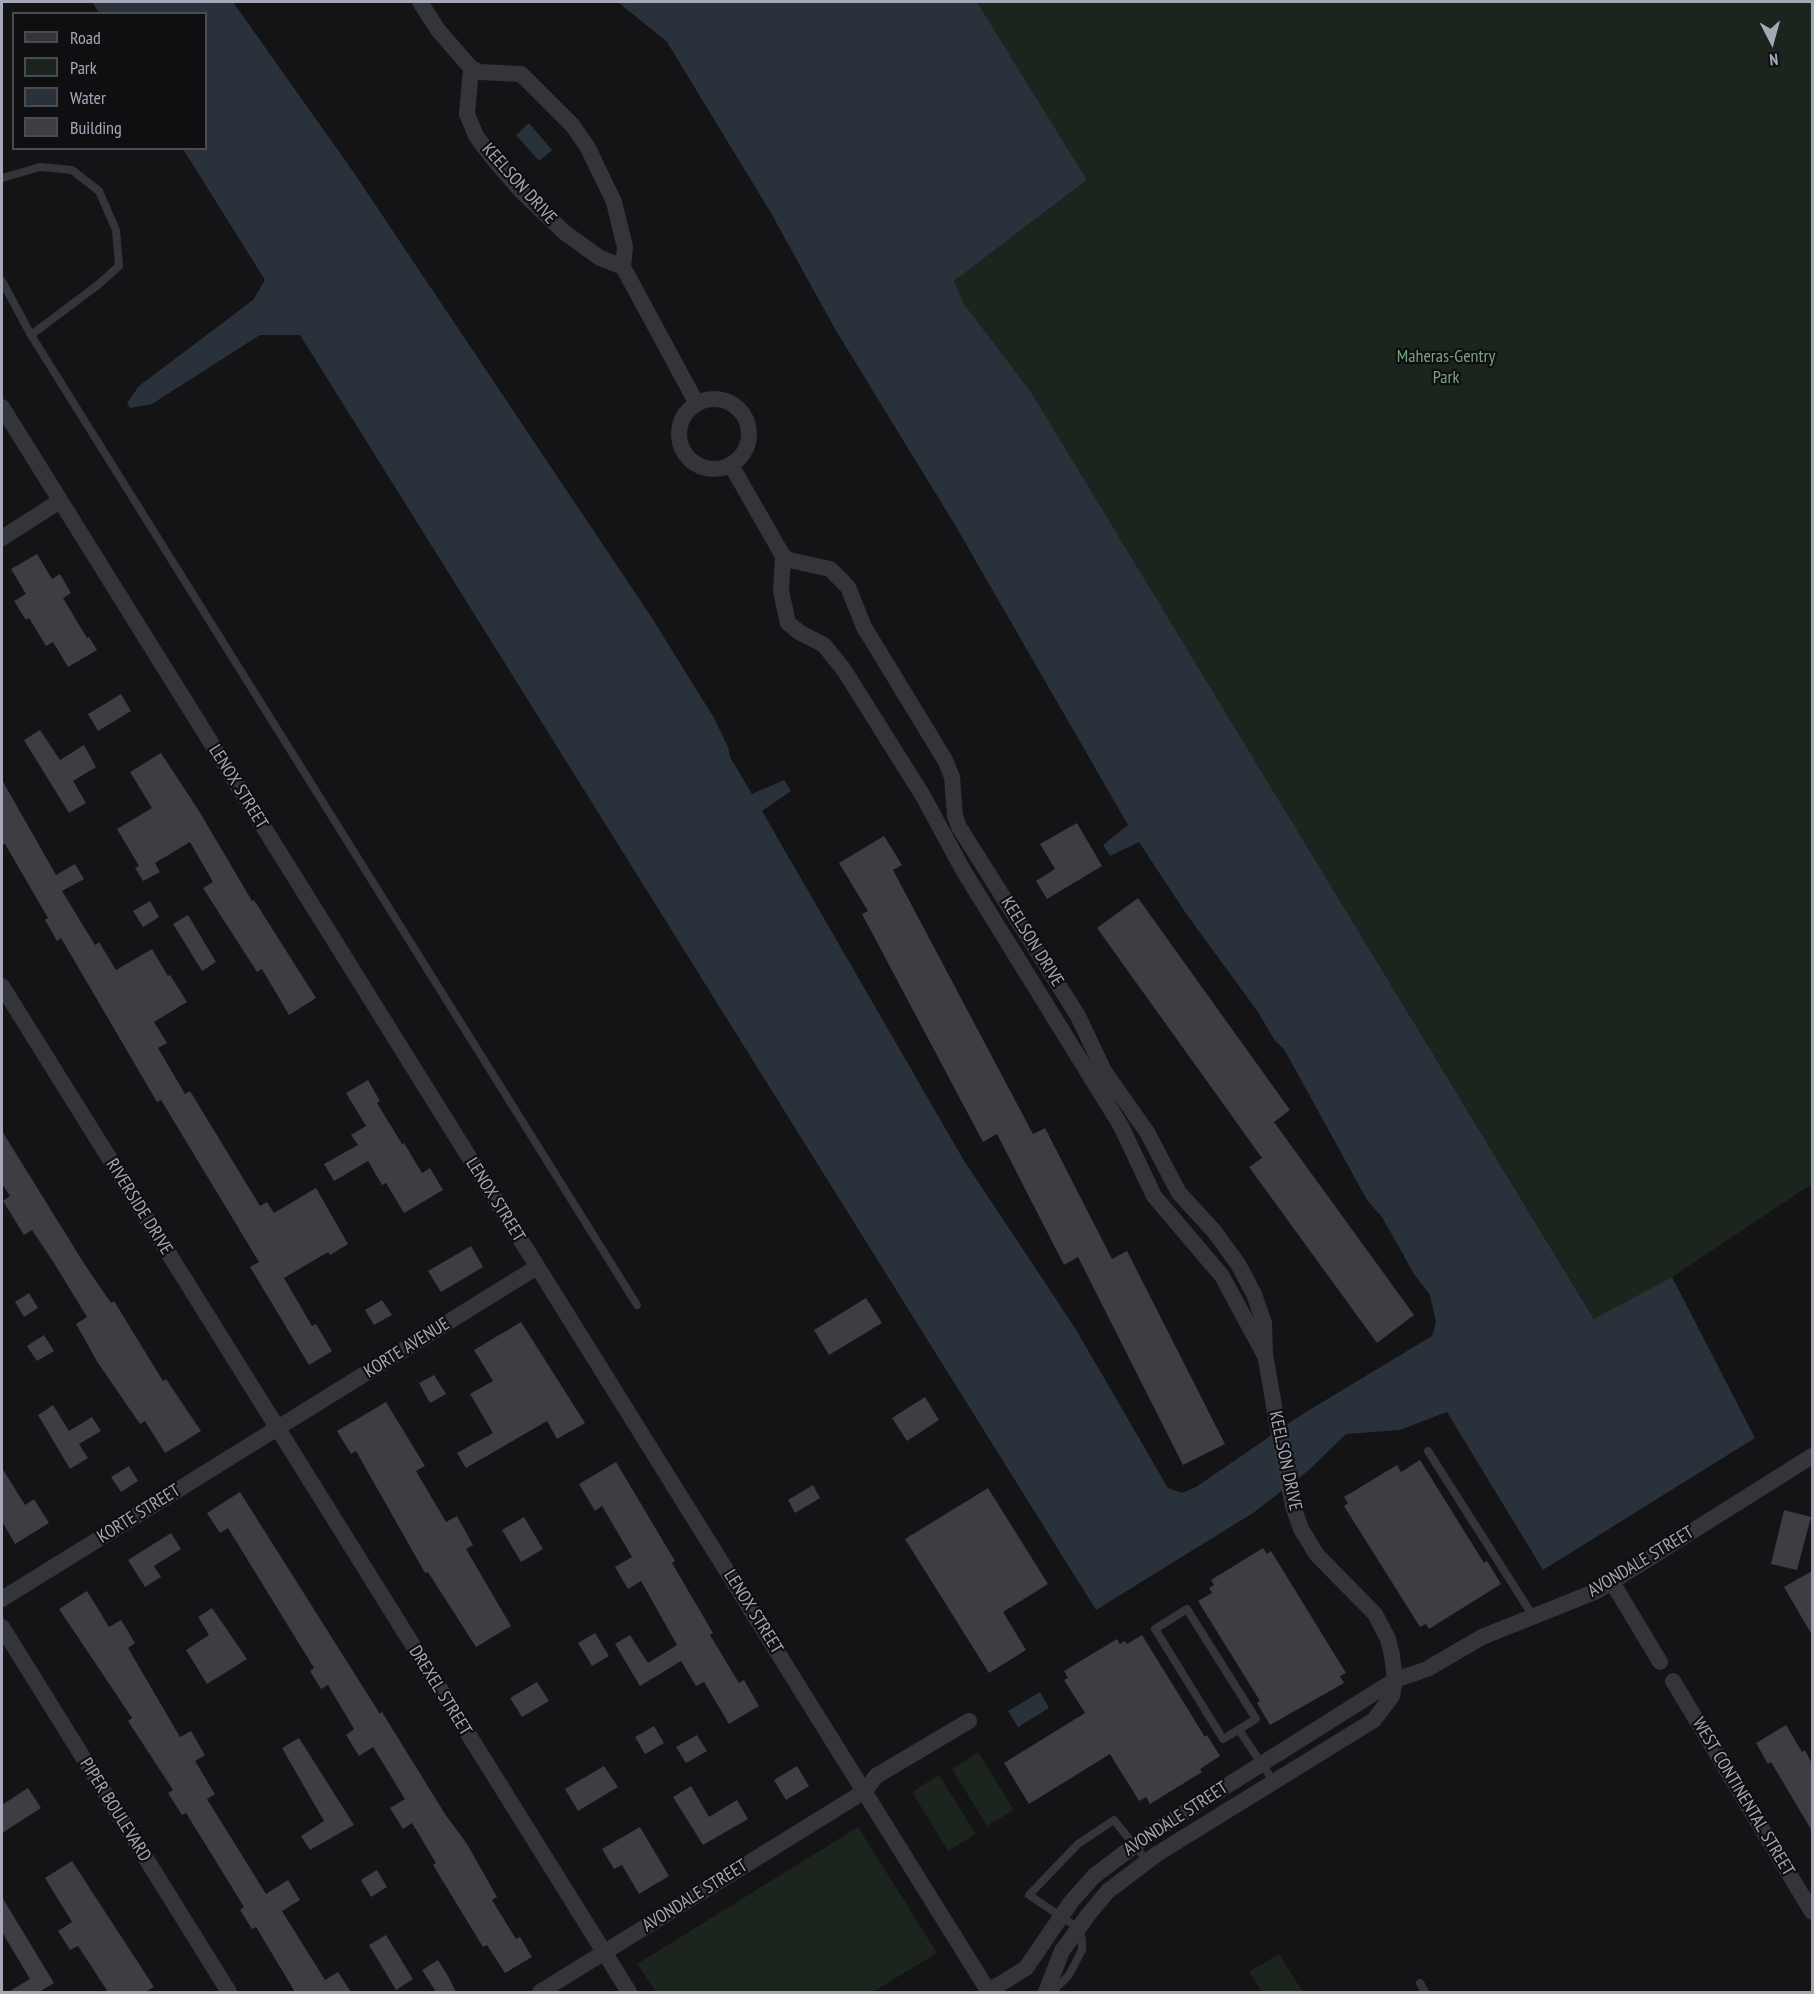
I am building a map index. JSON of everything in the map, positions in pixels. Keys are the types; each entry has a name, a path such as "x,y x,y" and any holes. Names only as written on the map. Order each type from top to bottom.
{"street":[{"path":"420,2 438,30 471,68 480,72 521,74 573,126 588,148 614,202 625,247 623,267 697,404"},
{"name":"KEELSON DRIVE","path":"471,68 467,114 476,136 491,156 521,191 564,232 600,258 623,267"},
{"path":"708,400 725,401 733,405 744,417 748,435 747,444 744,452 730,465 722,468 704,468 688,459 683,451 679,427 687,412 697,404 708,400"},
{"name":"LENOX STREET","path":"2,407 989,1992"},
{"path":"730,465 783,556"},
{"path":"2,538 60,501"},
{"name":"KEELSON DRIVE","path":"783,556 782,591 788,623 799,632 824,645 844,670 923,796 963,870 1121,1126 1154,1196 1222,1276 1264,1354"},
{"name":"KEELSON DRIVE","path":"783,556 789,560 830,569 848,587 864,627 945,760 951,777 959,827 1078,1016 1104,1071 1147,1132 1179,1193 1228,1248 1244,1274 1264,1323 1264,1354 1293,1506 1301,1529 1317,1554 1375,1614 1388,1639 1395,1680"},
{"name":"RIVERSIDE DRIVE","path":"2,986 276,1428"},
{"name":"KORTE AVENUE","path":"276,1428 537,1267"},
{"name":"KORTE STREET","path":"2,1599 276,1428"},
{"name":"DREXEL STREET","path":"276,1428 629,1992"},
{"name":"AVONDALE STREET","path":"989,1992 1026,1968 1061,1916 1094,1876 1134,1845 1395,1680 1427,1669 1482,1637 1597,1591 1812,1456"},
{"path":"1612,1582 1660,1662"},
{"name":"PIPER BOULEVARD","path":"2,1628 229,1992"},
{"name":"AVONDALE STREET","path":"1046,1992 1062,1950 1108,1892 1147,1861 1374,1720 1386,1707 1395,1680"},
{"name":"WEST CONTINENTAL STREET","path":"1673,1681 1812,1912"},
{"path":"1333,1720 1343,1739"},
{"name":"AVONDALE STREET","path":"540,1992 865,1791 876,1776 969,1721"},
{"path":"1190,1810 1200,1827"},
{"path":"1034,1958 1056,1969"}],"lane":[{"path":"2,178 40,167 72,170 99,191 116,230 119,266 99,284 31,335"},
{"path":"2,281 31,335 637,1305"},
{"path":"1428,1451 1533,1616"},
{"path":"1187,1609 1256,1719 1239,1730 1223,1739 1155,1629 1187,1609"},
{"path":"1239,1730 1274,1782"},
{"path":"1052,1992 1070,1975 1082,1950 1082,1939 1078,1928 1029,1895 1050,1870 1078,1844 1114,1820 1147,1861"},
{"path":"1420,1983 1425,1992"}],"green space":[{"name":"Maheras-Gentry Park","path":"977,2 1812,2 1812,1184 1672,1277 1595,1320 1031,392 964,304 954,281 1087,180"},
{"path":"978,1752 1014,1810 987,1826 952,1769"},
{"path":"939,1775 976,1834 948,1851 912,1792"},
{"path":"858,1827 937,1953 873,1992 656,1992 637,1964"},
{"path":"1279,1954 1303,1992 1262,1992 1249,1972"}],"water":[{"path":"92,2 233,2 352,170 652,618 714,718 728,747 730,757 752,794 784,780 791,791 762,811 963,1159 1075,1328 1168,1488 1182,1493 1196,1487 1301,1415 1432,1336 1436,1322 1430,1295 1414,1274 1382,1217 1367,1200 1284,1049 1275,1041 1258,1012 1185,912 1139,842 1110,856 1103,845 1128,825 955,525 835,329 771,213 667,42 618,2 977,2 1087,180 954,281 964,304 1031,392 1594,1319 1672,1277 1755,1438 1543,1570 1447,1412 1400,1430 1346,1434 1309,1470 1253,1513 1096,1610 300,335 260,335 152,404 130,408 127,403 139,386 253,300 265,280 184,150 207,150 207,12 98,12"},
{"path":"529,123 552,150 539,161 516,135"},
{"path":"1040,1692 1049,1708 1018,1727 1008,1711"}],"building":[{"path":"37,554 52,579 60,574 71,593 63,598 87,638 89,637 97,650 68,667 53,642 46,646 29,618 26,620 14,601 26,594 11,569"},
{"path":"121,694 131,711 98,731 88,714"},
{"path":"40,730 60,760 84,745 96,767 73,781 86,803 69,813 24,740"},
{"path":"161,753 199,811 252,901 254,900 316,998 289,1015 262,969 257,972 203,888 213,882 190,842 155,863 160,872 143,881 135,868 139,866 117,829 152,808 130,772"},
{"path":"2,780 56,875 75,864 84,879 62,891 95,945 99,942 116,970 152,949 187,1002 154,1022 167,1043 158,1048 185,1094 190,1091 260,1206 267,1202 274,1213 316,1188 348,1244 330,1255 328,1252 284,1278 312,1326 316,1324 332,1351 309,1365 250,1267 259,1262 161,1100 157,1102 61,938 57,941 45,920 48,918 5,844 2,844"},
{"path":"1077,823 1102,866 1047,899 1036,881 1055,869 1040,844"},
{"path":"884,836 902,865 893,870 1033,1134 1045,1128 1112,1259 1127,1251 1225,1444 1183,1465 1078,1257 1064,1265 997,1134 983,1142 862,914 868,911 839,863"},
{"path":"1138,898 1290,1110 1274,1122 1414,1315 1377,1343 1249,1167 1262,1158 1097,928"},
{"path":"150,901 159,917 143,927 133,911"},
{"path":"188,915 216,962 202,971 173,924"},
{"path":"368,1080 380,1101 377,1103 402,1144 404,1143 422,1173 430,1168 443,1190 404,1213 386,1183 382,1185 368,1161 334,1181 324,1164 358,1145 351,1135 366,1126 346,1093"},
{"path":"2,1131 85,1265 111,1303 114,1301 163,1381 166,1379 201,1431 165,1453 145,1421 140,1424 98,1363 76,1324 87,1317 54,1263 32,1230 24,1235 3,1201 10,1196 2,1184"},
{"path":"471,1246 483,1267 441,1292 428,1271"},
{"path":"29,1293 38,1308 24,1317 15,1302"},
{"path":"866,1298 882,1323 829,1355 814,1330"},
{"path":"382,1300 392,1315 374,1325 365,1310"},
{"path":"521,1322 585,1423 557,1439 547,1421 466,1468 457,1453 493,1433 470,1394 493,1381 474,1350"},
{"path":"44,1335 54,1351 37,1361 27,1346"},
{"path":"434,1375 446,1394 430,1403 419,1383"},
{"path":"925,1397 939,1420 907,1441 892,1418"},
{"path":"386,1402 425,1466 416,1471 446,1522 457,1516 473,1545 466,1549 511,1626 476,1647 428,1572 425,1573 356,1451 351,1454 337,1431"},
{"path":"53,1405 69,1431 92,1417 101,1431 79,1444 88,1458 70,1469 38,1415"},
{"path":"1420,1460 1484,1563 1487,1561 1501,1584 1429,1629 1426,1624 1420,1627 1344,1506 1348,1503 1344,1497 1397,1465 1401,1472"},
{"path":"616,1462 675,1561 672,1563 713,1633 710,1635 739,1683 744,1680 759,1706 729,1724 704,1682 696,1686 681,1661 640,1686 615,1644 630,1635 648,1663 677,1645 641,1581 628,1589 615,1567 632,1557 602,1506 595,1511 579,1484"},
{"path":"129,1466 138,1481 121,1492 111,1477"},
{"path":"2,1468 25,1505 34,1499 49,1523 15,1544 2,1521"},
{"path":"813,1485 820,1498 795,1513 788,1500"},
{"path":"988,1488 1048,1584 1003,1612 1026,1650 989,1673 905,1539"},
{"path":"240,1492 380,1714 382,1712 445,1814 467,1844 497,1897 492,1900 516,1939 520,1937 532,1957 505,1973 487,1945 483,1947 433,1865 436,1863 412,1823 403,1829 390,1808 405,1799 373,1747 359,1756 346,1735 354,1729 328,1685 321,1689 310,1671 314,1668 228,1528 220,1533 207,1513"},
{"path":"1784,1510 1811,1517 1797,1570 1771,1564"},
{"path":"524,1517 543,1549 521,1562 502,1530"},
{"path":"171,1533 181,1549 154,1566 161,1577 145,1587 128,1560"},
{"path":"1263,1548 1267,1554 1271,1551 1346,1673 1340,1676 1344,1683 1270,1725 1257,1703 1260,1701 1198,1601 1212,1593 1209,1588 1214,1585 1211,1580"},
{"path":"1812,1571 1812,1635 1784,1587"},
{"path":"87,1591 109,1627 121,1620 135,1643 128,1648 180,1737 191,1731 205,1755 195,1761 215,1794 207,1799 266,1894 288,1880 300,1900 282,1911 325,1980 338,1972 351,1992 295,1992 256,1927 252,1929 240,1910 244,1907 212,1855 186,1813 182,1815 168,1793 173,1790 128,1721 132,1718 59,1609"},
{"path":"212,1608 247,1659 207,1684 186,1650 209,1635 198,1617"},
{"path":"595,1633 609,1656 592,1666 578,1643"},
{"path":"1142,1635 1205,1737 1207,1735 1220,1756 1200,1769 1202,1772 1150,1804 1146,1797 1139,1801 1110,1754 1029,1804 1004,1763 1085,1713 1064,1680 1068,1678 1064,1671 1117,1639 1120,1644 1125,1641 1127,1644"},
{"path":"537,1682 549,1701 522,1717 510,1698"},
{"path":"1786,1725 1802,1752 1805,1750 1812,1764 1812,1831 1771,1762 1768,1764 1756,1743"},
{"path":"654,1726 664,1743 645,1754 635,1737"},
{"path":"697,1735 707,1751 686,1763 676,1747"},
{"path":"299,1738 354,1825 310,1850 301,1836 324,1821 282,1748"},
{"path":"604,1766 618,1787 578,1811 565,1789"},
{"path":"797,1766 809,1786 786,1800 774,1780"},
{"path":"691,1786 709,1817 737,1800 748,1819 703,1845 673,1797"},
{"path":"28,1788 41,1808 2,1833 2,1805"},
{"path":"640,1827 669,1876 639,1894 622,1865 614,1869 602,1849"},
{"path":"72,1861 154,1987 145,1992 108,1992 78,1946 70,1950 58,1931 72,1922 45,1878"},
{"path":"377,1870 387,1887 371,1897 361,1880"},
{"path":"2,1897 54,1983 39,1992 8,1992 30,1979 2,1932"},
{"path":"386,1935 413,1979 396,1990 369,1945"},
{"path":"438,1960 456,1992 436,1992 422,1970"}]}
